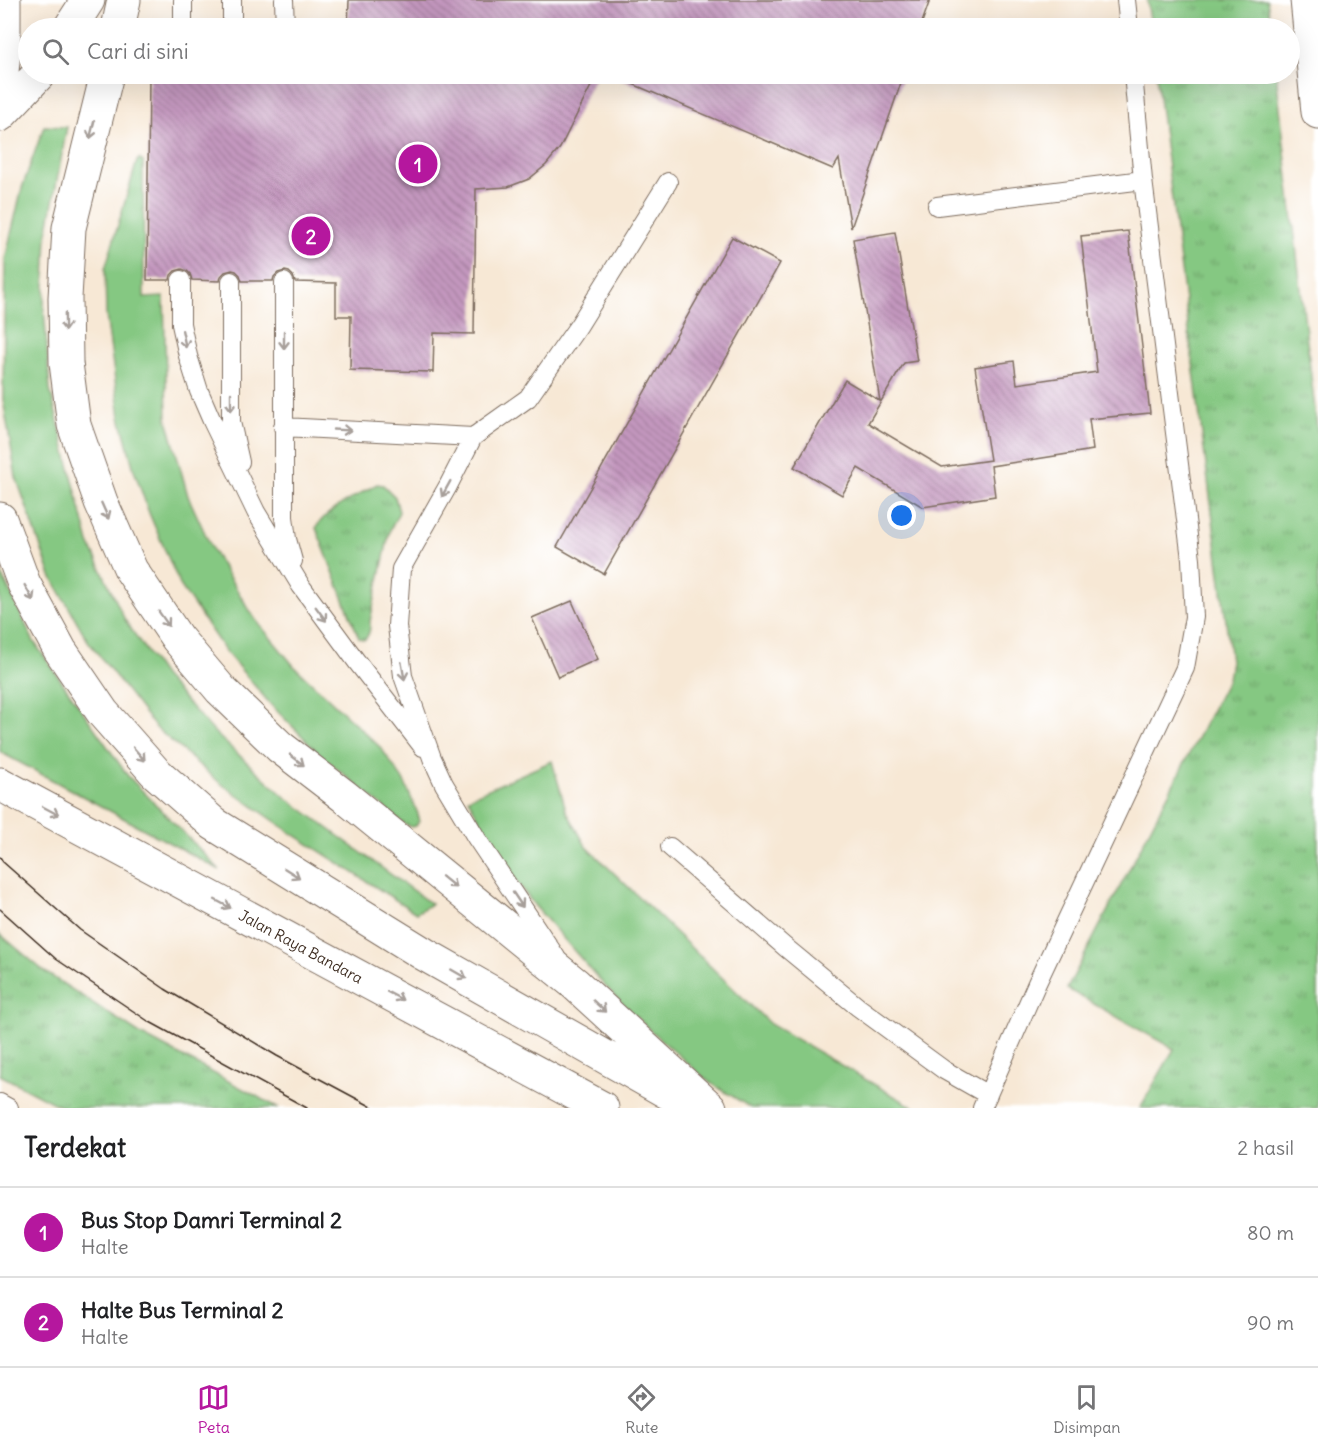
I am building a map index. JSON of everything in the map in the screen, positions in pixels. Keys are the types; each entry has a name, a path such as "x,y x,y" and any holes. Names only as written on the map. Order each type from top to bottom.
{"street":[{"path":"0,90 4,53 4,0"},
{"path":"76,18 88,0"},
{"path":"120,18 124,0"},
{"path":"1306,0 1318,112"},
{"path":"0,115 29,84"},
{"path":"105,84 69,228 65,298 66,363 74,425 100,502 131,570 177,638 214,682 280,747 344,796 574,983 710,1108"},
{"path":"0,519 24,584 60,650 103,713 155,772 214,825 424,954 695,1108"},
{"name":"Jalan Raya Bandara","path":"0,784 602,1108"}],"lane":[{"path":"183,0 183,18"},
{"path":"232,0 232,18"},
{"path":"284,0 285,18"},
{"path":"1126,0 1128,18"},
{"path":"670,847 858,1007 985,1101 1037,983 1185,668 1194,617 1191,559 1143,180 1134,84"},
{"path":"937,206 1143,180"},
{"path":"574,983 477,839 444,784 432,758 403,676 398,626 401,569 473,437 528,398 579,325 668,182"},
{"path":"181,280 181,324 199,391 256,512 301,586 432,758"},
{"path":"231,281 231,422 238,458 256,512"},
{"path":"284,282 284,517 287,539 301,586"},
{"path":"283,427 473,437"},
{"path":"0,1104 9,1108"}],"green space":[{"path":"1147,0 1267,0 1270,18 1150,18"},
{"path":"1157,84 1277,84 1318,436 1318,1108 1140,1108 1174,1049 1067,989 1228,679 1231,661"},
{"path":"44,126 67,127 47,234 44,308 50,390 89,543 125,620 163,676 217,735 284,796 431,904 416,913 293,834 220,783 155,727 88,641 51,576 16,477 3,399 5,259 22,188"},
{"path":"139,159 143,162 144,298 164,297 167,419 188,496 214,553 255,619 294,666 381,748 404,781 418,814 419,821 416,826 411,827 403,823 322,756 271,705 225,651 180,585 149,513 134,470 120,417 106,315 105,269"},
{"path":"377,484 383,485 395,497 399,512 390,530 369,632 364,640 359,638 316,528 320,521 335,509"},
{"path":"0,571 34,642 128,776 220,870 0,752"},
{"path":"552,761 566,810 586,846 770,1024 915,1108 751,1108 709,1082 652,1032 604,985 535,906 504,865 468,798"},
{"path":"0,934 45,972 140,1034 279,1108 63,1108 0,1075"}],"building":[{"path":"349,0 930,0 924,18 348,18"},
{"path":"149,84 592,84 560,148 546,165 529,179 508,187 476,189 474,334 434,333 433,372 350,370 351,316 336,316 336,283 295,282 293,276 285,271 278,273 273,281 242,281 240,275 232,270 225,272 220,281 192,280 190,274 182,269 175,271 170,280 147,280"},
{"path":"633,84 901,84 851,228 839,159 833,169"},
{"path":"1128,231 1150,413 1089,419 1093,450 991,466 995,496 923,507 858,468 842,495 794,467 845,380 880,401 853,239 895,232 917,361 904,363 868,423 942,467 990,460 975,367 1014,361 1017,384 1097,372 1081,236"},
{"path":"732,237 780,263 604,574 557,547"},
{"path":"572,601 598,659 558,677 532,618"}],"tram line":[{"path":"0,857 80,930 165,989 277,1056 374,1108"},
{"path":"0,909 56,959 148,1021 307,1108"}],"place":[{"name":"Bus Stop Damri Terminal 2","path":"418,164"},
{"name":"Halte Bus Terminal 2","path":"311,236"}]}
